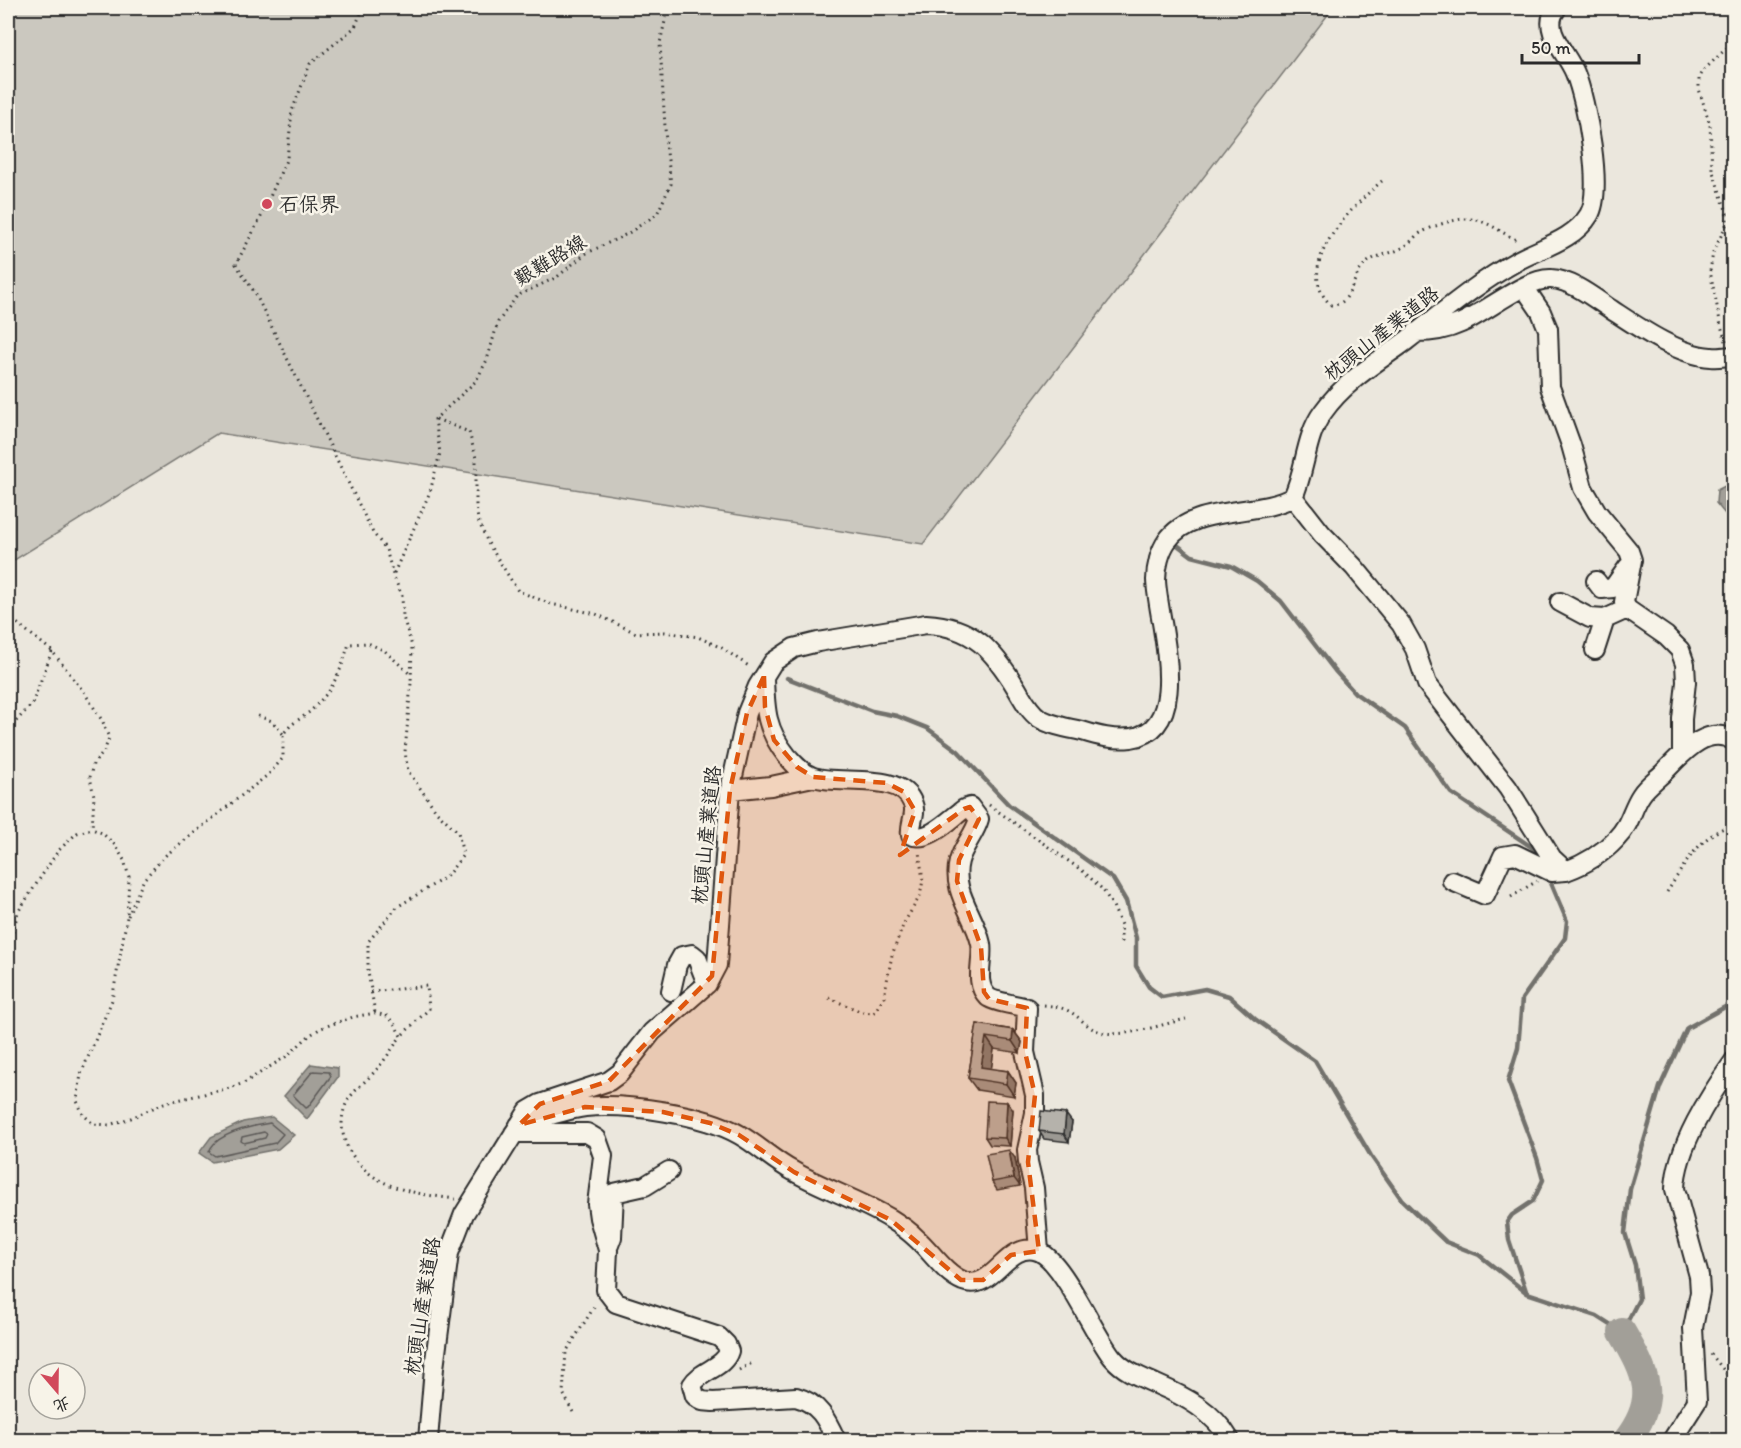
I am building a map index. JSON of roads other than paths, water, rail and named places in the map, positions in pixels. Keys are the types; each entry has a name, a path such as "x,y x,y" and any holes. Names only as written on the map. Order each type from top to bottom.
{"street":[{"name":"枕頭山產業道路","path":"428,1440 434,1368 449,1253 471,1202 528,1111 540,1104 609,1082 620,1073 652,1032 707,984 717,965 730,790 747,713 758,686 773,662 794,648 818,642 926,624 942,625 964,632 983,644 999,660 1030,709 1039,718 1107,738 1135,737 1148,732 1156,724 1164,709 1168,691 1167,646 1156,579 1159,560 1167,541 1181,527 1195,521 1222,513 1271,506 1293,497 1300,484 1314,428 1322,412 1344,388 1480,284 1581,226 1590,213 1595,198 1596,180 1590,135 1576,76 1553,34 1551,24 1553,12 1557,8"},
{"path":"1416,332 1440,331 1462,323 1524,287 1549,279 1563,281 1595,298 1633,324 1682,350 1709,357 1733,357"},
{"path":"1524,287 1541,312 1548,329 1550,387 1571,445 1583,488 1597,512 1629,551 1632,560 1624,602 1627,609 1666,636 1680,650 1685,664 1682,754"},
{"path":"1293,497 1322,534 1354,567 1401,624 1414,649 1427,684 1508,788 1559,872"},
{"path":"1596,581 1602,589 1613,588 1632,560"},
{"path":"1560,602 1590,618 1605,619 1627,609"},
{"path":"1595,650 1605,619"},
{"path":"764,676 765,706 774,740 797,767 813,777"},
{"path":"1452,881 1485,895 1503,856 1515,854 1559,872 1583,865 1616,839 1629,825 1641,795 1694,742 1709,736 1727,736 1734,741"},
{"path":"730,790 771,786 813,777 887,783 904,792 913,802 915,811 910,826 911,835 918,838 926,836 964,808 970,807 974,810 979,819 959,860 957,881 964,905 978,934 981,947 979,964 984,992 989,999 1027,1008 1025,1052 1035,1095 1035,1113 1027,1150 1034,1188 1039,1251"},
{"path":"671,992 677,965 682,956 692,954 697,958 707,984"},
{"path":"1672,1440 1697,1401 1693,1328 1700,1292 1699,1276 1676,1189 1676,1175 1682,1154 1708,1096 1734,1061"},
{"path":"517,1129 550,1115 585,1107 618,1107 663,1112 710,1123 740,1135 794,1172 891,1220 915,1237 961,1280 970,1283 983,1280 1011,1255 1026,1250 1039,1251 1050,1260 1068,1284 1112,1357 1123,1368 1184,1396 1208,1413 1230,1440"},
{"path":"517,1129 587,1133 597,1139 603,1156 597,1203 598,1218 608,1250"},
{"path":"669,1171 645,1186 614,1193 606,1290 616,1303 719,1337 726,1344 729,1351 727,1357 696,1378 692,1385 695,1396 702,1401 796,1397 807,1400 817,1407 827,1420 836,1440"}],"water":[{"path":"1733,482 1733,512 1725,514 1716,503 1717,490"},
{"path":"311,1064 338,1068 338,1077 307,1119 284,1096"},
{"path":"272,1117 294,1135 278,1149 212,1162 199,1153 211,1137 243,1122"}],"waterway":[{"path":"1176,544 1192,556 1231,566 1257,581 1281,601 1355,693 1405,728 1451,793 1533,848 1537,857"},
{"path":"787,678 872,711 897,716 927,728 958,751 1009,805 1113,879 1126,901 1136,938 1136,966 1149,987 1162,997 1205,989 1229,996 1255,1019 1315,1061 1371,1156 1402,1200 1446,1242 1479,1255 1527,1293 1597,1316 1622,1332 1639,1299 1635,1265 1625,1233 1630,1189 1660,1087 1687,1028 1734,1002"},
{"path":"1526,1291 1509,1240 1507,1222 1512,1215 1533,1201 1543,1180 1508,1081 1518,1048 1522,999 1565,938 1567,921 1551,883"},
{"path":"1622,1332 1638,1361 1646,1386 1643,1411 1627,1440"}],"place":[{"name":"石保界","path":"267,204"}]}
